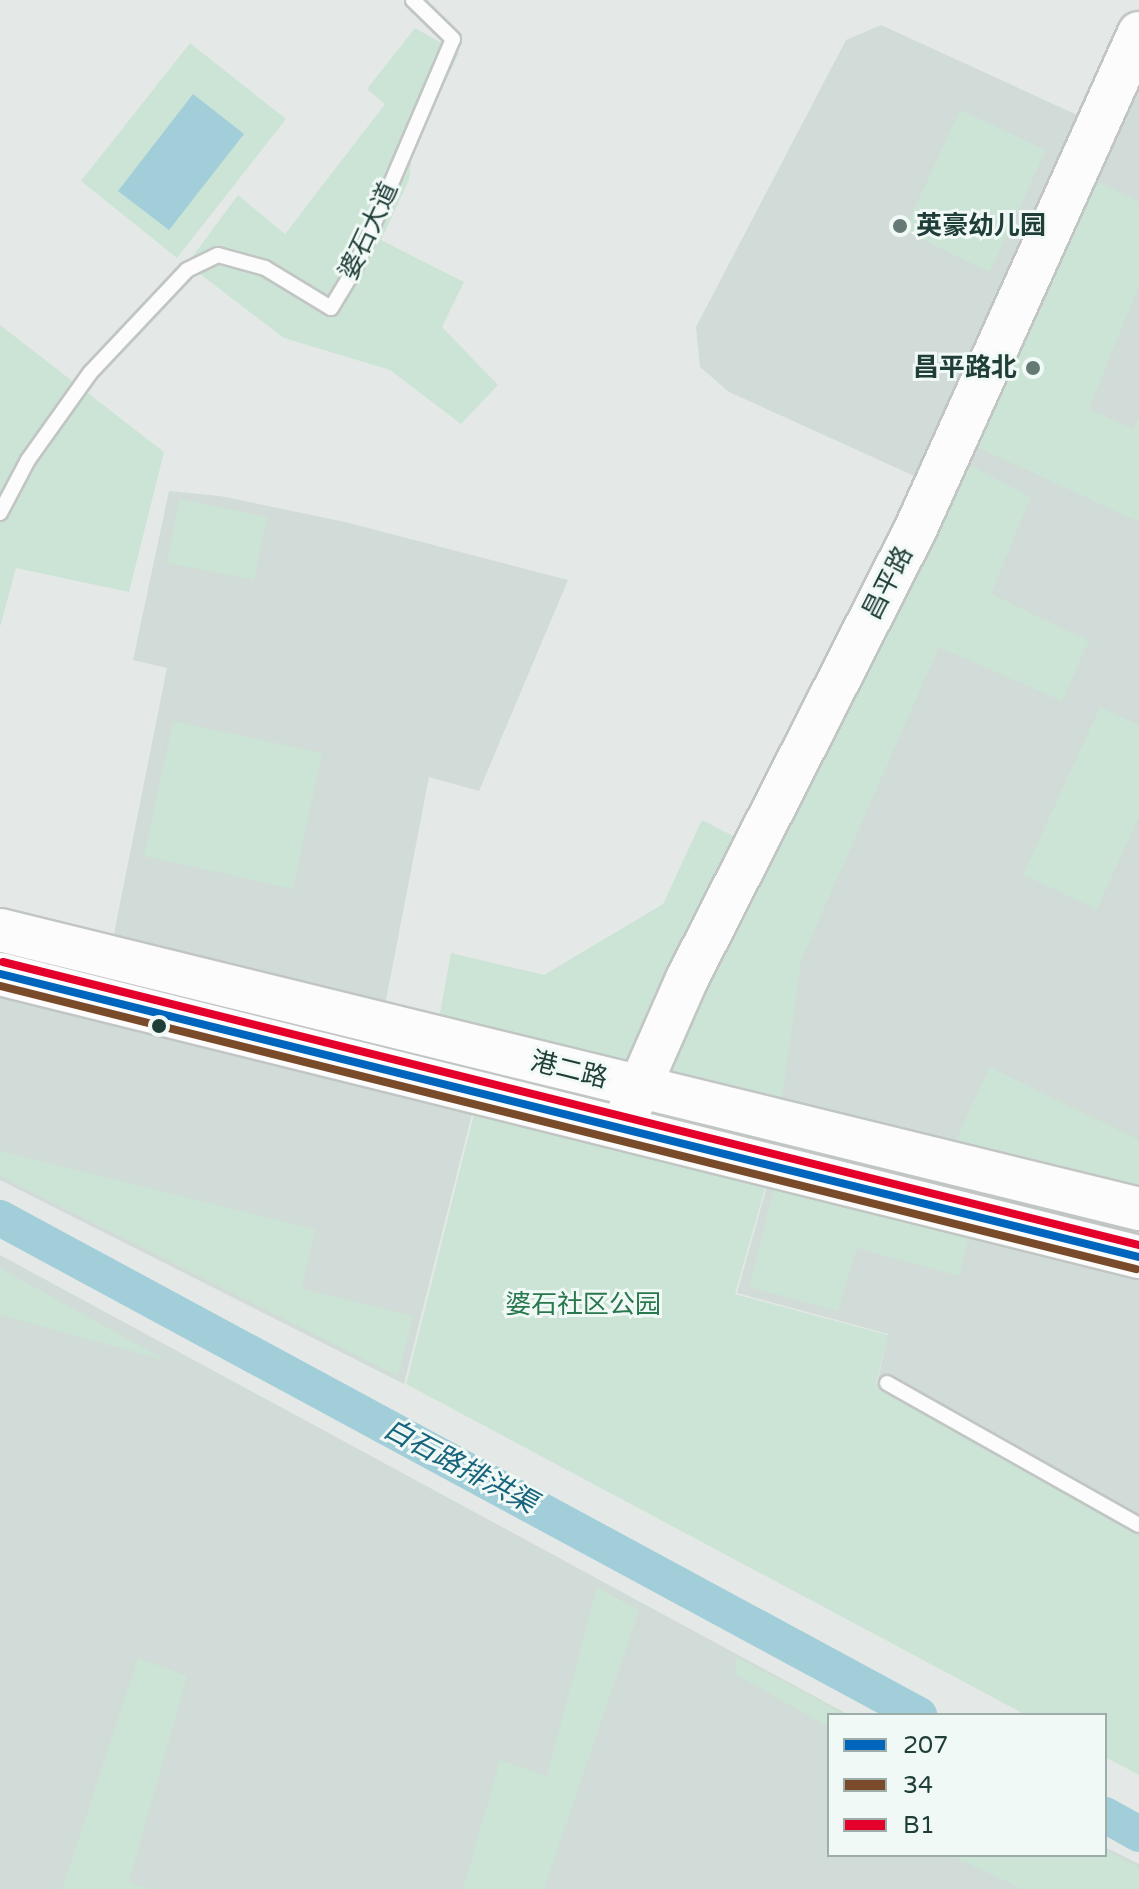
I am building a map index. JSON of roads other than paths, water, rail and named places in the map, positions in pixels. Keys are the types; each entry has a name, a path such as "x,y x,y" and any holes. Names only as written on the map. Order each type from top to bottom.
{"street":[{"name":"昌平路","path":"622,1127 687,979 916,528 1139,33"},
{"name":"港二路","path":"0,930 1139,1209"},
{"name":"港二路","path":"0,974 1139,1257"}],"lane":[{"name":"婆石大道","path":"0,513 28,460 90,373 187,270 218,255 265,268 331,308 354,270 453,39 413,0"},
{"path":"887,1383 1139,1525"}],"water":[{"path":"193,94 244,134 169,230 118,191"}],"waterway":[{"name":"白石路排洪渠","path":"0,1218 915,1713"},
{"name":"白石路排洪渠","path":"1107,1816 1139,1834"}],"place":[{"name":"英豪幼儿园","path":"900,226"},
{"name":"昌平路北","path":"1033,368"}],"park label":[{"name":"婆石社区公园","path":"583,1305"}]}
